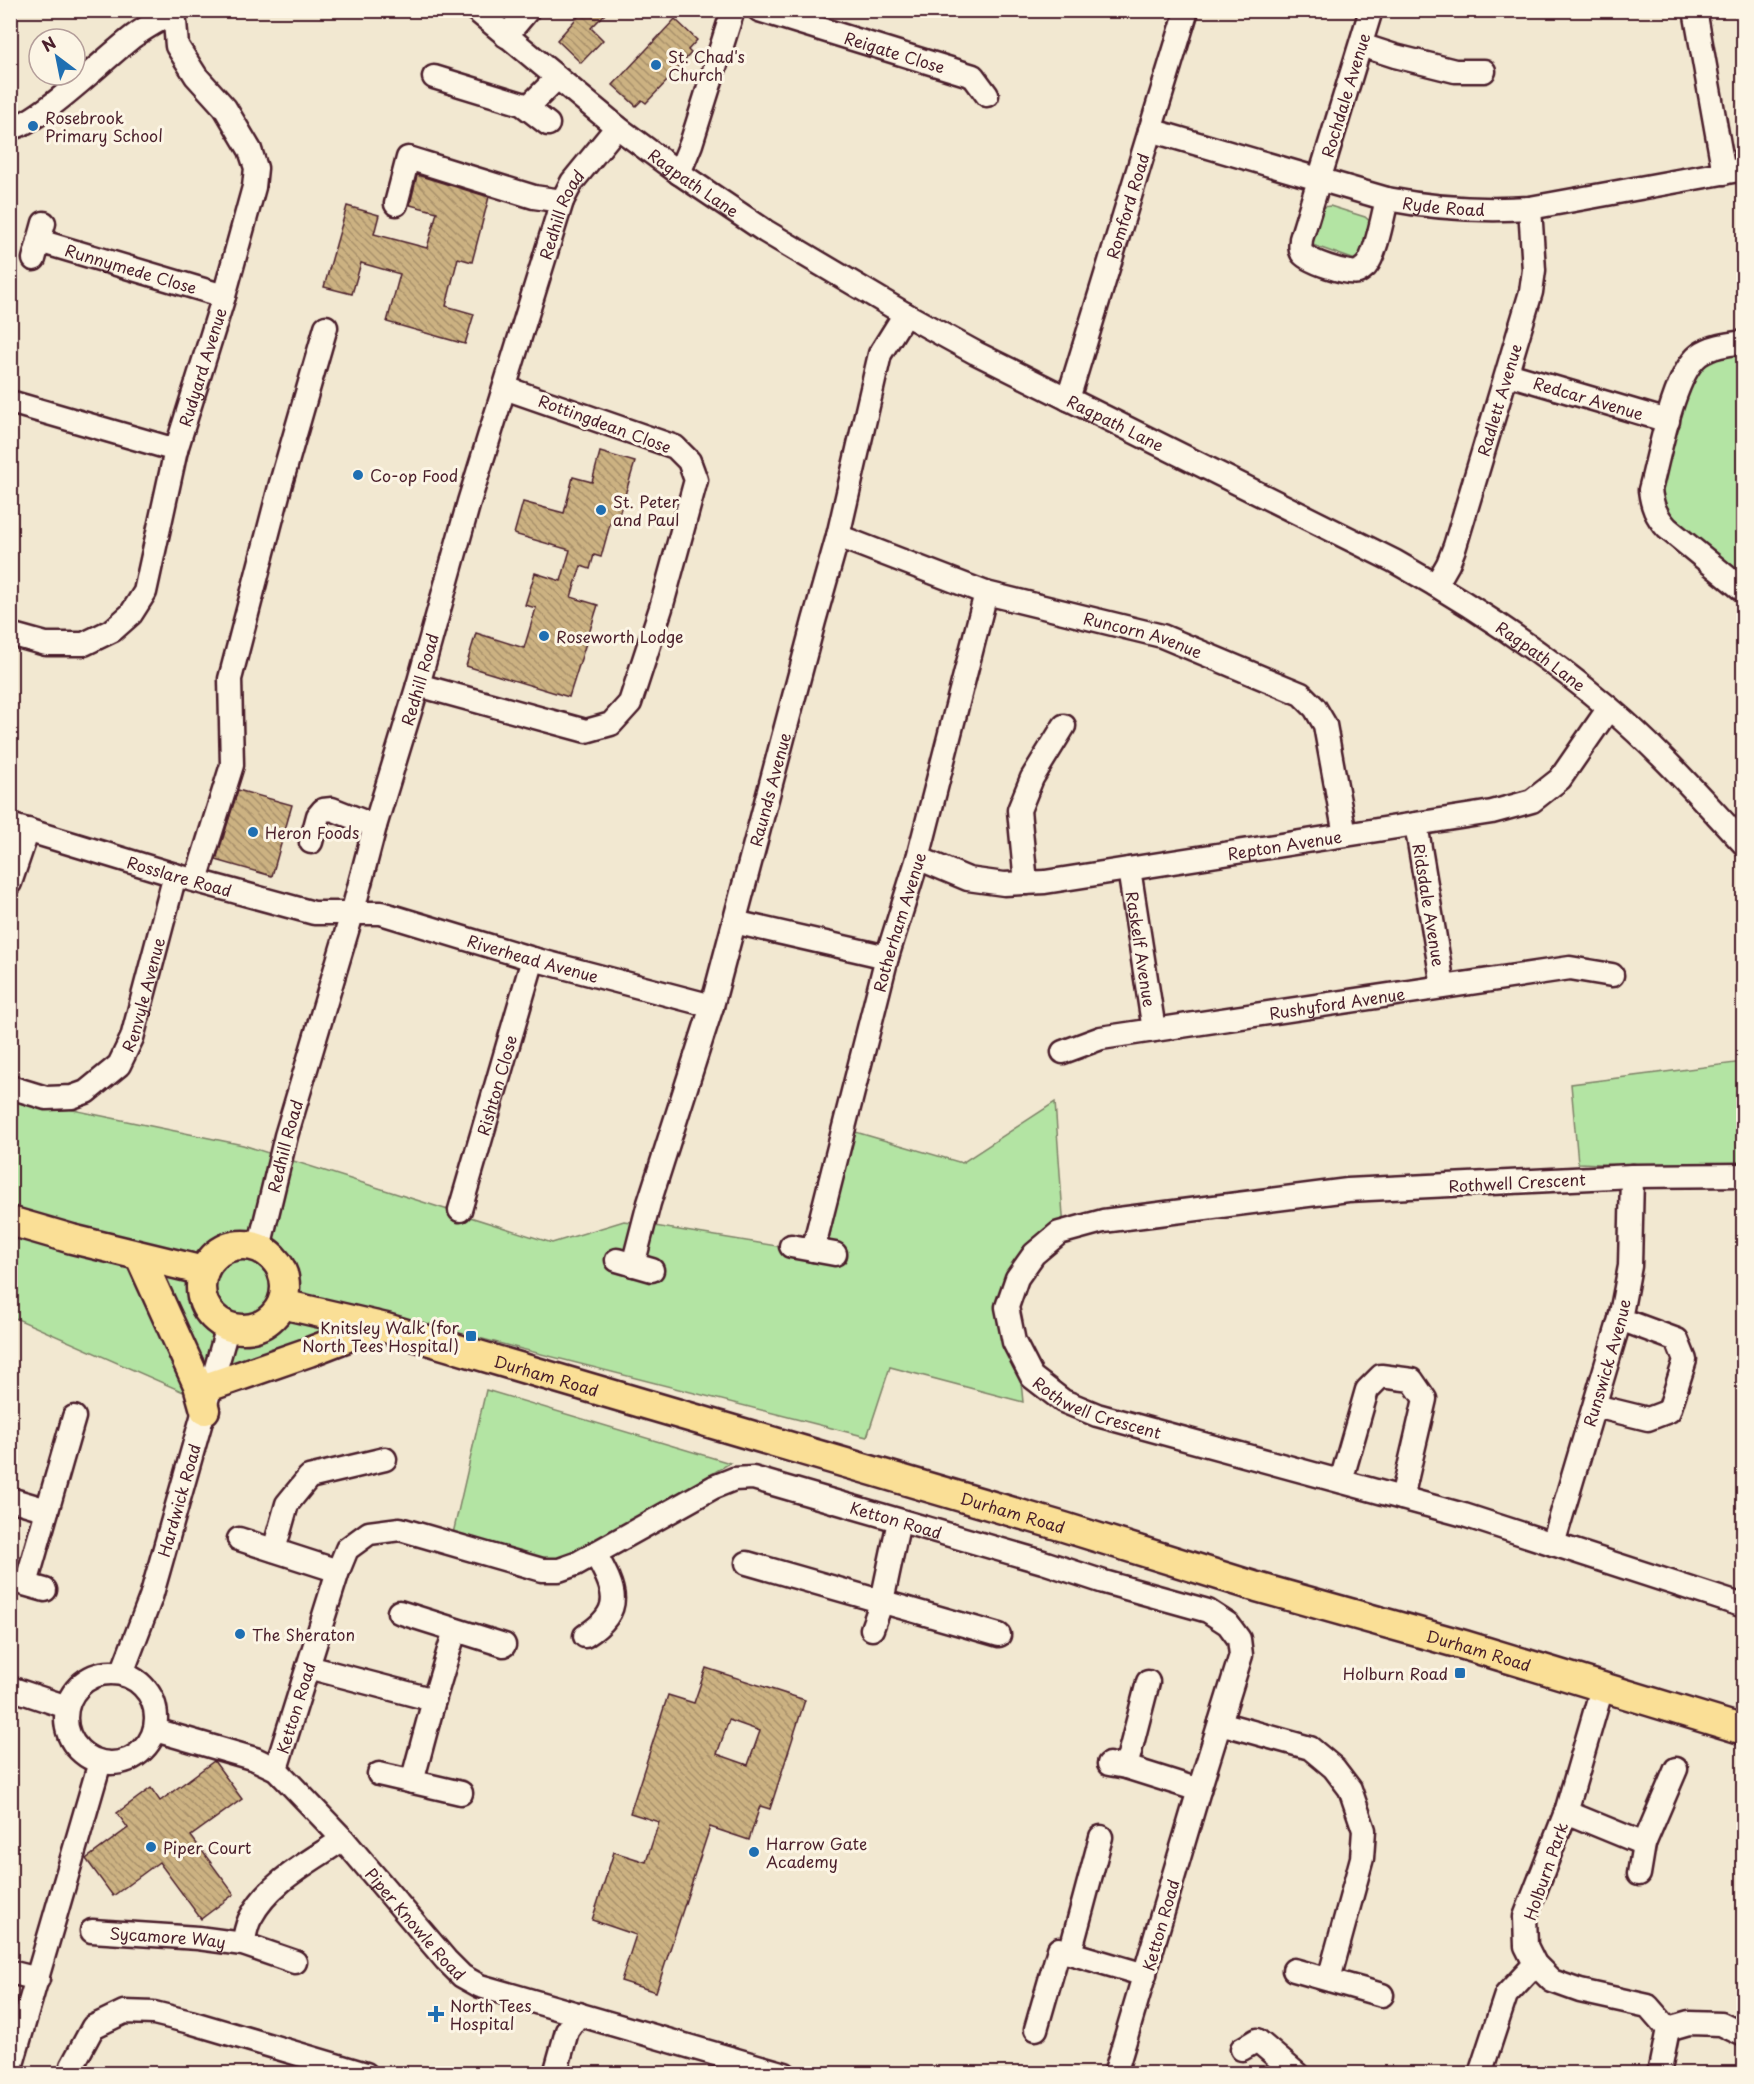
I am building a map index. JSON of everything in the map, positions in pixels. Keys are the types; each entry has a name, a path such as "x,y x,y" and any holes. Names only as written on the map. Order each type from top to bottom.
{"main road":[{"path":"10,1221 140,1257 204,1271"},
{"path":"238,1245 259,1248 270,1254 284,1275 285,1288 282,1304 267,1322 255,1327 242,1329 228,1326 217,1320 207,1310 202,1295 204,1271 210,1260 222,1250 238,1245"},
{"path":"140,1257 198,1384 208,1398 309,1352 376,1326"},
{"name":"Durham Road","path":"282,1304 376,1326 1053,1524 1257,1587 1464,1645 1743,1730"}],"street":[{"name":"Ragpath Lane","path":"476,10 617,127 679,173 765,231 976,353 1394,561 1436,585 1555,665 1609,708 1678,773 1743,844"},
{"path":"506,36 528,10"},
{"path":"679,173 691,144 733,10"},
{"name":"Reigate Close","path":"759,10 973,76 987,95"},
{"name":"Romford Road","path":"1068,399 1187,10"},
{"name":"Rochdale Avenue","path":"1371,10 1300,247 1302,254 1308,259 1348,273 1359,272 1372,256 1387,199"},
{"path":"1695,10 1734,171"},
{"path":"10,128 31,119 134,36 174,11"},
{"name":"Rudyard Avenue","path":"10,634 46,644 84,644 113,630 131,614 145,592 176,450 224,296 254,187 255,168 250,150 225,108 196,76 177,46 174,11"},
{"path":"1361,45 1455,71 1484,71"},
{"path":"434,77 528,107 548,124"},
{"path":"528,107 557,78"},
{"name":"Redhill Road","path":"259,1248 286,1136 352,914 375,826 418,685 469,502 562,201 572,182 617,127"},
{"name":"Ryde Road","path":"1150,130 1387,199 1420,206 1459,209 1530,208 1734,171"},
{"path":"396,204 408,158 534,197 562,201"},
{"name":"Radlett Avenue","path":"1436,585 1455,546 1531,292 1534,270 1530,208"},
{"name":"Runnymede Close","path":"39,241 224,296"},
{"name":"Raunds Avenue","path":"634,1265 650,1203 712,1006 838,536 880,354 905,314"},
{"name":"Renvyle Avenue","path":"10,1087 46,1098 72,1097 86,1092 119,1065 132,1038 186,878 232,765 230,680 280,483 326,327"},
{"path":"1743,342 1712,349 1700,355 1690,365 1680,384 1650,490 1652,505 1666,528 1743,591"},
{"name":"Redcar Avenue","path":"1508,374 1668,422"},
{"name":"Rottingdean Close","path":"418,685 586,731 610,724 630,703 661,608 696,480 689,462 675,447 505,388"},
{"path":"10,402 176,450"},
{"name":"Runcorn Avenue","path":"838,536 986,593 1162,636 1301,694 1315,708 1325,725 1345,835"},
{"name":"Rotherham Avenue","path":"835,1254 802,1248 918,858 986,593"},
{"name":"Repton Avenue","path":"918,858 968,879 1004,884 1026,883 1492,812 1532,801 1560,779 1609,708"},
{"path":"1026,883 1018,810 1032,778 1064,726"},
{"path":"310,842 318,816 323,810 332,809 375,826"},
{"name":"Ridsdale Avenue","path":"1416,824 1443,986"},
{"path":"10,883 19,827"},
{"name":"Rosslare Road","path":"19,827 186,878 314,913 352,914"},
{"name":"Raskelf Avenue","path":"1129,869 1154,1030"},
{"name":"Riverhead Avenue","path":"352,914 381,914 533,959 712,1006"},
{"path":"734,922 887,957"},
{"name":"Rishton Close","path":"460,1210 533,959"},
{"name":"Rushyford Avenue","path":"1063,1052 1101,1038 1570,968 1612,975"},
{"name":"Rothwell Crescent","path":"1743,1175 1632,1176 1348,1191 1103,1221 1059,1233 1034,1254 1017,1278 1008,1307 1014,1342 1032,1377 1063,1401 1097,1415 1464,1515 1743,1606"},
{"name":"Runswick Avenue","path":"1553,1545 1620,1319 1630,1266 1632,1176"},
{"path":"1595,1406 1648,1419 1669,1411 1685,1360 1677,1340 1620,1319"},
{"name":"Hardwick Road","path":"122,1673 151,1597 228,1326"},
{"path":"1341,1481 1366,1390 1381,1376 1413,1380 1425,1399 1402,1498"},
{"path":"27,1585 74,1417"},
{"path":"274,1550 287,1504 309,1477 385,1459"},
{"name":"Ketton Road","path":"276,1768 338,1571 347,1549 369,1533 400,1529 542,1570 559,1570 576,1564 714,1486 734,1479 753,1478 1208,1611 1228,1624 1239,1639 1241,1655 1198,1790 1115,2073"},
{"path":"10,1499 47,1510"},
{"path":"872,1629 882,1601 899,1521"},
{"path":"239,1539 338,1571"},
{"path":"585,1636 601,1626 613,1609 611,1584 595,1553"},
{"path":"747,1563 999,1635"},
{"path":"399,1612 504,1645"},
{"path":"412,1782 455,1630"},
{"path":"308,1667 434,1700"},
{"path":"104,1673 122,1673 137,1680 149,1692 157,1716 155,1730 144,1749 134,1757 119,1762 100,1762 82,1753 74,1743 67,1728 67,1707 76,1689 89,1678 104,1673"},
{"path":"1148,1682 1117,1765 1198,1790"},
{"path":"10,1688 67,1707"},
{"name":"Holburn Park","path":"1535,1964 1526,1946 1525,1917 1566,1812 1602,1688"},
{"path":"1221,1722 1310,1748 1334,1768 1350,1789 1364,1830 1362,1858 1329,1979"},
{"name":"Piper Knowle Road","path":"155,1730 255,1759 276,1768 343,1839 446,1960 462,1976 480,1986 579,2014 729,2066 785,2073"},
{"path":"10,2071 100,1762"},
{"path":"1639,1874 1644,1844 1676,1769"},
{"path":"379,1774 461,1793"},
{"name":"Holburn Park","path":"1566,1812 1644,1844"},
{"path":"1070,1953 1101,1837"},
{"name":"Sycamore Way","path":"243,1944 250,1919 266,1894 343,1839"},
{"name":"Sycamore Way","path":"92,1932 198,1938 243,1944 296,1962"},
{"path":"1036,2029 1059,1949 1145,1976"},
{"path":"1480,2073 1506,1995 1535,1964 1552,1981 1580,1991 1648,2006 1668,2029"},
{"path":"1294,1970 1382,1995"},
{"path":"10,1972 38,1979"},
{"path":"70,2073 93,2027 124,2012 154,2013 190,2022 366,2073"},
{"path":"555,2073 567,2031 579,2014"},
{"path":"1668,2029 1689,2024 1721,2024 1743,2035"},
{"path":"1659,2073 1668,2029"},
{"path":"1242,2049 1257,2040 1297,2073"}],"green space":[{"path":"1330,206 1365,217 1373,224 1361,262 1307,243 1317,208"},
{"path":"1743,351 1743,581 1678,528 1667,513 1662,500 1660,481 1685,387 1711,356"},
{"path":"1743,1062 1743,1170 1578,1163 1571,1084"},
{"path":"10,1097 243,1145 552,1243 624,1221 826,1254 852,1131 962,1163 1055,1102 1064,1230 1011,1280 1023,1402 890,1367 867,1437 420,1323 206,1402 15,1318 10,1309"},
{"path":"486,1390 730,1463 565,1563 452,1538"}],"building":[{"path":"584,10 609,10 591,28 603,40 581,63 557,40"},
{"name":"St. Chad's Church","path":"675,19 697,40 688,50 691,53 670,78 646,103 642,100 636,106 613,85"},
{"path":"417,175 489,197 472,262 458,258 446,306 474,314 465,344 387,322 400,274 361,263 352,294 324,287 347,206 379,215 374,234 427,248 437,212 410,205"},
{"path":"600,452 635,462 618,518 612,517 601,557 594,555 590,569 581,566 571,597 598,605 569,697 466,666 476,633 524,648 536,608 525,605 535,573 561,581 570,550 514,534 523,502 564,513 573,477 592,482"},
{"name":"Heron Foods","path":"238,790 292,805 272,876 216,860"},
{"path":"706,1668 805,1700 770,1809 760,1806 749,1840 710,1827 656,1992 621,1981 636,1935 592,1920 614,1852 646,1862 659,1822 630,1813 668,1695 694,1703","holes":["729,1720 760,1731 748,1765 717,1754"]},
{"name":"Piper Court","path":"214,1761 242,1799 191,1836 234,1894 201,1919 159,1862 113,1896 86,1859 128,1828 117,1813 151,1788 160,1801"}],"place":[{"name":"St. Chad's Church","path":"656,65"},
{"name":"Rosebrook Primary School","path":"33,126"},
{"name":"Co-op Food","path":"358,475"},
{"name":"St. Peter and Paul","path":"601,510"},
{"name":"Roseworth Lodge","path":"544,636"},
{"name":"Heron Foods","path":"253,832"},
{"name":"Knitsley Walk (for North Tees Hospital)","path":"471,1336"},
{"name":"The Sheraton","path":"240,1634"},
{"name":"Holburn Road","path":"1460,1673"},
{"name":"Piper Court","path":"151,1847"},
{"name":"Harrow Gate Academy","path":"754,1852"},
{"name":"North Tees Hospital","path":"436,2014"}]}
